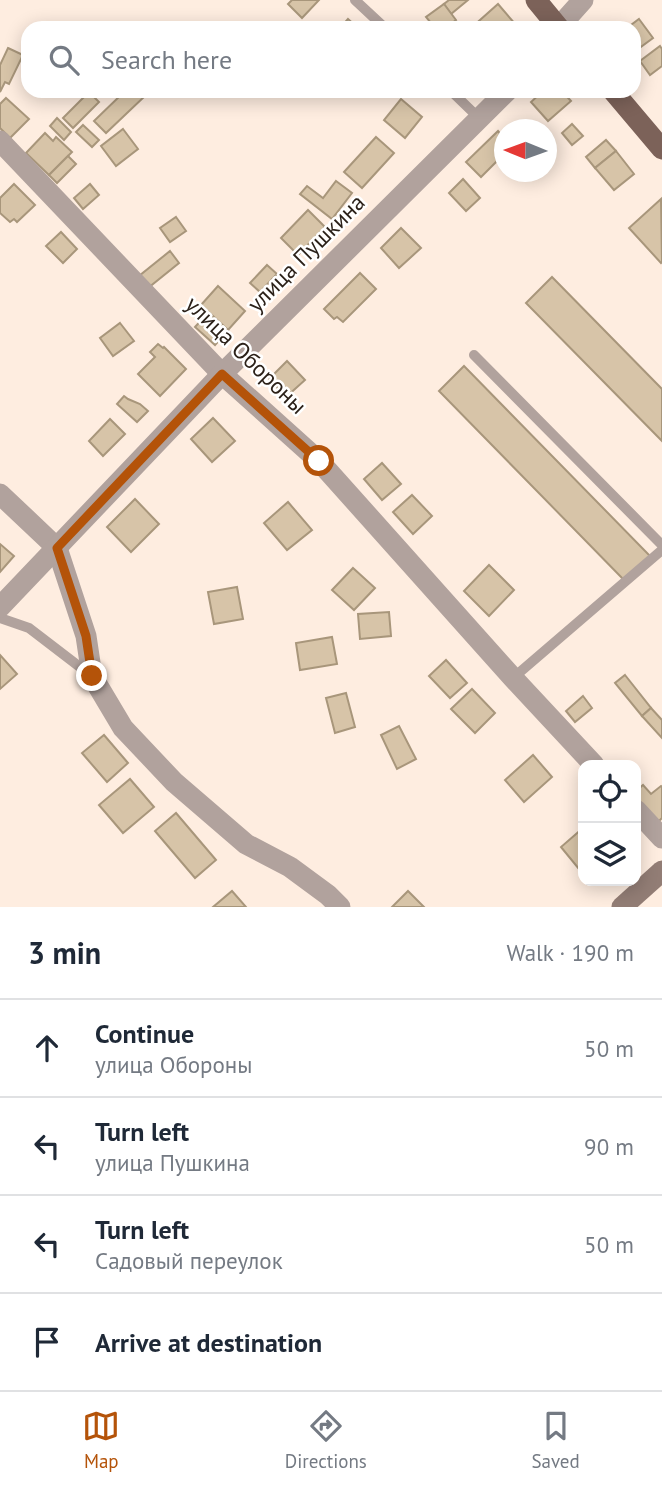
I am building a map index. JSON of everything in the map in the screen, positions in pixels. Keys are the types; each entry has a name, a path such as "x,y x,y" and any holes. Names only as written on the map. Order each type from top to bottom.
{"main road":[{"path":"536,0 553,21"},
{"path":"619,98 662,149"},
{"path":"622,907 662,871"}],"street":[{"path":"565,21 583,0"},
{"name":"улица Пушкина","path":"0,607 222,374 500,98"},
{"name":"улица Обороны","path":"0,141 222,374 319,461 589,760"},
{"path":"0,494 57,548 86,636 92,676 123,728 174,782 246,845 290,867 340,907"},
{"path":"641,815 662,838"}],"lane":[{"path":"355,0 377,21"},
{"path":"458,98 480,119"},
{"path":"474,355 662,548 513,678"},
{"path":"0,618 29,628 92,676"}],"building":[{"path":"292,0 319,0 302,18 288,4"},
{"path":"449,0 468,0 451,14 444,4"},
{"path":"444,4 456,20 429,21 426,17"},
{"path":"498,4 513,21 479,21"},
{"path":"641,22 653,38 641,47"},
{"path":"660,46 662,49 662,66 650,75 641,60"},
{"path":"8,48 21,54 9,84 5,82 0,92 0,65"},
{"path":"6,98 29,119 10,138 0,128 0,104"},
{"path":"83,98 95,98 99,102 73,128 63,118"},
{"path":"118,98 143,98 106,133 94,121"},
{"path":"535,98 568,98 571,101 550,119 546,119 531,102"},
{"path":"401,99 422,117 405,138 384,120"},
{"path":"57,118 71,132 64,140 50,126"},
{"path":"572,124 583,136 572,145 562,133"},
{"path":"83,125 99,140 92,147 76,132"},
{"path":"123,129 138,149 116,166 101,146"},
{"path":"45,133 53,141 56,137 72,152 49,175 26,153"},
{"path":"494,135 494,164 481,177 466,162"},
{"path":"376,137 394,153 362,188 344,172"},
{"path":"606,140 616,151 595,168 586,157"},
{"path":"616,151 634,174 614,190 595,168"},
{"path":"68,156 76,164 57,183 49,175"},
{"path":"463,179 480,198 466,211 449,193"},
{"path":"336,181 352,193 332,219 300,194 307,186 323,198"},
{"path":"14,184 35,205 17,222 14,219 10,222 0,213 0,198"},
{"path":"90,184 99,195 83,209 74,198"},
{"path":"661,199 662,262 661,263 629,228"},
{"path":"308,210 325,227 298,255 281,238"},
{"path":"176,217 186,231 170,242 160,228"},
{"path":"401,228 421,248 399,268 381,248"},
{"path":"61,232 77,249 63,263 46,246"},
{"path":"170,251 179,263 148,288 139,276"},
{"path":"267,265 277,274 260,292 250,283"},
{"path":"360,273 376,289 343,322 337,317 334,319 324,309"},
{"path":"552,277 662,389 662,441 526,303"},
{"path":"218,286 245,311 228,330 201,305"},
{"path":"208,313 228,330 215,345 195,327"},
{"path":"120,323 134,341 113,356 100,338"},
{"path":"158,344 186,369 160,396 138,374 155,357 150,352"},
{"path":"287,361 305,380 286,397 269,379"},
{"path":"464,366 650,556 625,581 439,391"},
{"path":"124,396 148,411 137,422 117,404"},
{"path":"213,418 235,441 212,462 191,439"},
{"path":"110,419 125,434 103,456 89,441"},
{"path":"382,463 401,484 382,500 364,479"},
{"path":"412,495 432,516 413,534 393,512"},
{"path":"135,499 159,524 131,552 107,527"},
{"path":"288,502 312,530 287,550 264,523"},
{"path":"0,544 14,556 0,572"},
{"path":"489,565 514,590 489,616 464,591"},
{"path":"353,568 375,588 354,610 332,590"},
{"path":"237,587 243,619 214,624 208,592"},
{"path":"389,612 391,636 360,639 358,614"},
{"path":"332,637 337,664 300,670 296,643"},
{"path":"0,655 17,674 0,689"},
{"path":"446,660 467,683 450,698 429,676"},
{"path":"625,675 651,708 642,716 615,683"},
{"path":"472,689 495,713 475,733 451,709"},
{"path":"346,693 355,727 335,733 326,698"},
{"path":"583,696 592,708 575,722 566,711"},
{"path":"651,708 662,720 662,738 642,716"},
{"path":"399,726 416,759 397,769 381,735"},
{"path":"104,735 128,763 107,782 82,753"},
{"path":"533,755 552,777 524,802 505,780"},
{"path":"130,779 154,807 123,833 99,805"},
{"path":"643,785 651,794 662,787 662,818 657,823 641,804"},
{"path":"176,813 216,860 195,878 155,831"},
{"path":"578,832 578,868 561,847"},
{"path":"232,891 246,907 213,907"},
{"path":"408,891 424,907 392,907"}],"route":[{"path":"92,676 86,636 57,548 222,374 319,461"}]}
